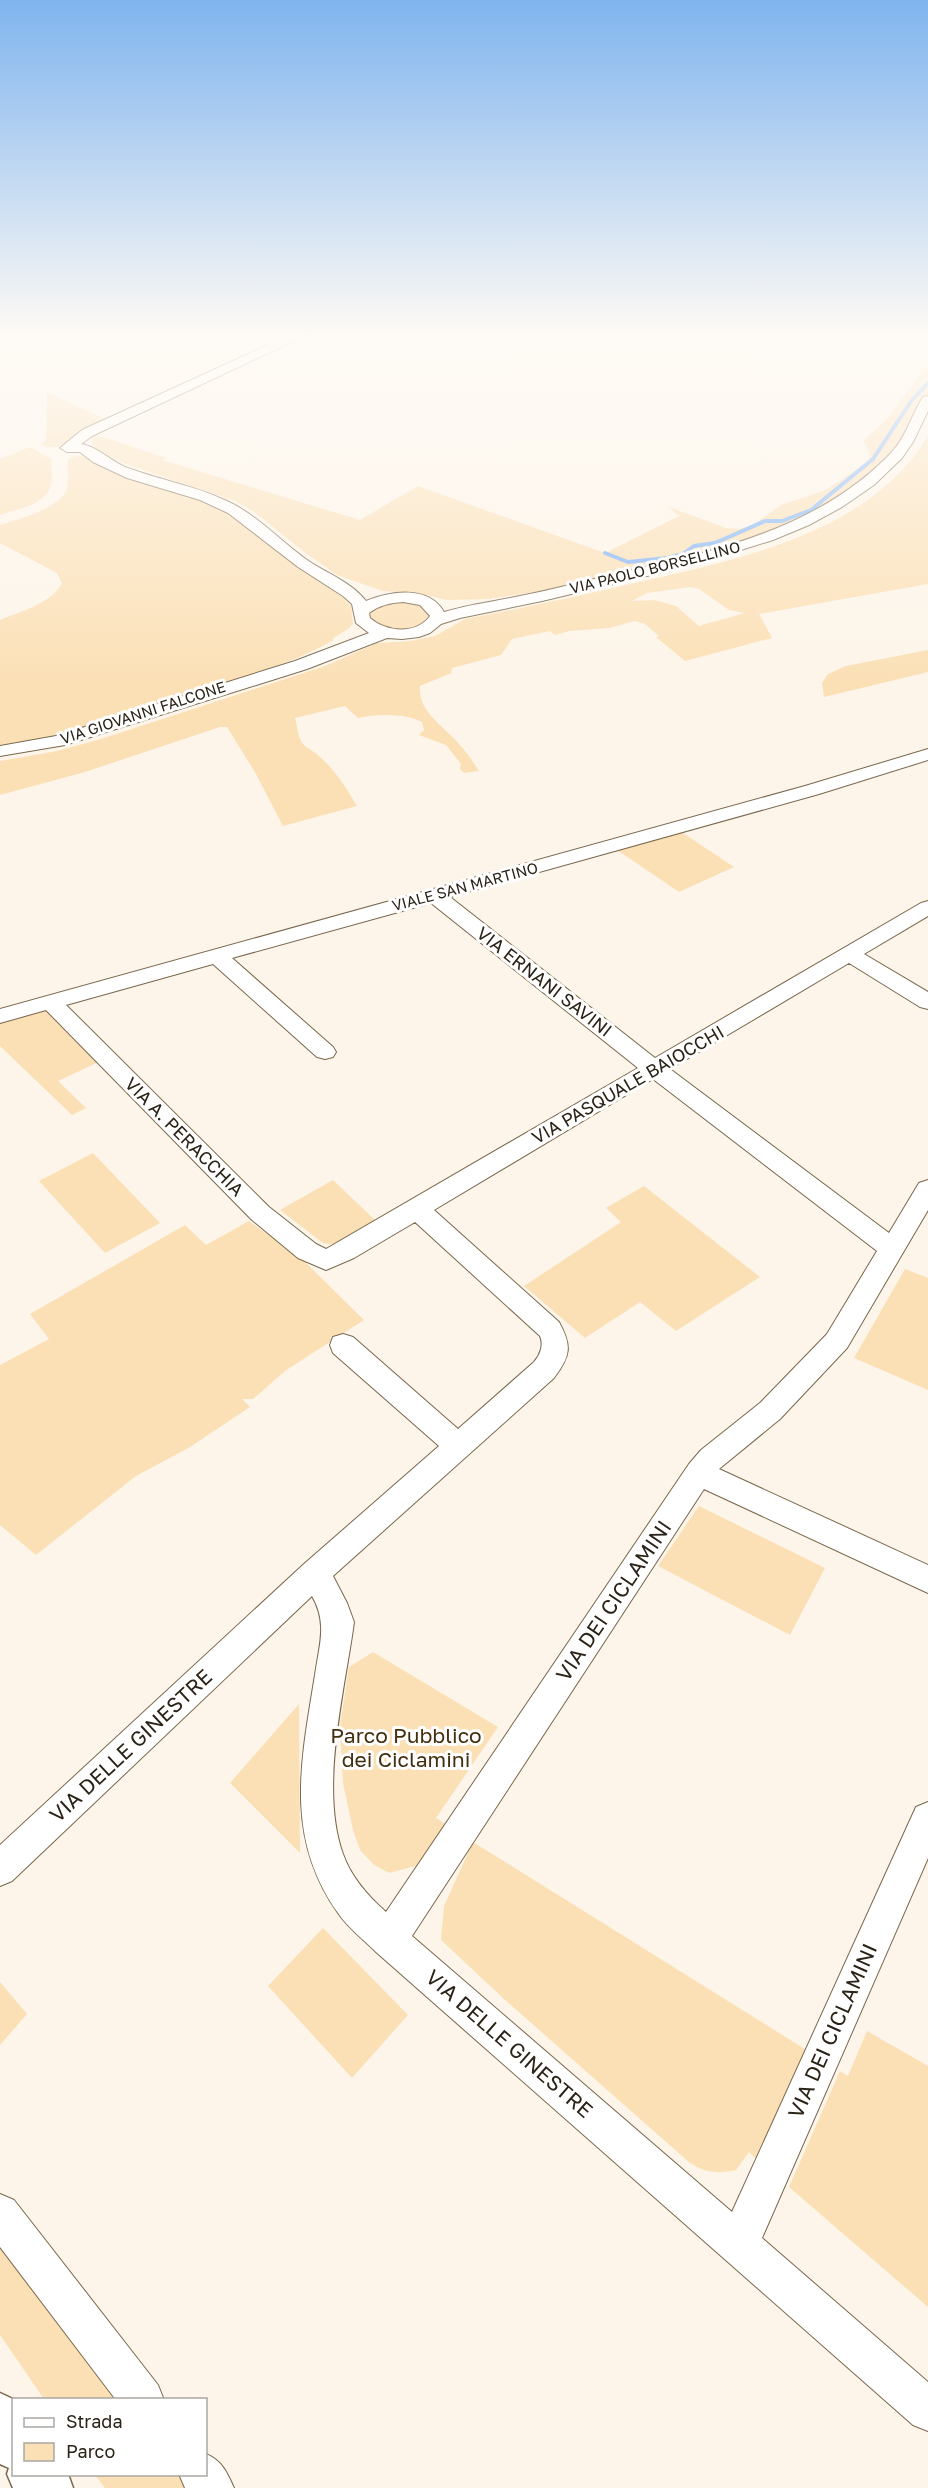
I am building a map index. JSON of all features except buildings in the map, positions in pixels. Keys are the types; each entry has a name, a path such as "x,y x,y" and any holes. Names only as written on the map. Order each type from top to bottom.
{"highway":[{"path":"0,2421 12,2439"},
{"path":"36,2476 45,2488"}],"street":[{"path":"74,449 86,451 115,466 206,497 235,510 303,564 356,598 362,616 371,628 386,633"},
{"name":"VIA PAOLO BORSELLINO","path":"386,633 417,632 448,615 682,564 747,544 810,519 853,494 877,476 901,449"},
{"name":"VIA PAOLO BORSELLINO","path":"318,573 370,594 388,598 410,598 429,604 464,604 540,596"},
{"name":"VIA GIOVANNI FALCONE","path":"285,669 349,635 376,601 388,598"},
{"path":"429,604 437,611 436,620"},
{"name":"VIA GIOVANNI FALCONE","path":"0,751 59,741 317,660 362,640 386,633"},
{"name":"VIALE SAN MARTINO","path":"0,1016 812,790 928,754"},
{"name":"VIA ERNANI SAVINI","path":"434,895 892,1249"},
{"name":"VIA PASQUALE BAIOCCHI","path":"326,1260 336,1257 928,907"},
{"path":"850,954 928,1002"},
{"path":"217,956 325,1052"},
{"name":"VIA A. PERACCHIA","path":"51,1002 260,1213 307,1251 326,1260"},
{"name":"VIA DEI CICLAMINI","path":"389,1939 699,1473 711,1458 770,1412 837,1341 928,1189"},
{"name":"VIA DELLE GINESTRE","path":"0,1869 315,1573 544,1370 552,1360 556,1341 550,1329 417,1209"},
{"path":"343,1345 458,1446"},
{"path":"699,1473 928,1580"},
{"name":"VIA DELLE GINESTRE","path":"315,1573 332,1604 338,1622 316,1769 316,1812 321,1842 330,1866 350,1901 389,1939 928,2410"},
{"name":"VIA DEI CICLAMINI","path":"739,2243 928,1819"},
{"path":"0,2214 141,2398"},
{"path":"202,2476 212,2488"}],"green space":[{"path":"25,449 34,449 51,459 52,477 46,494 35,503 0,515 0,459"},
{"path":"95,449 139,449 166,458 162,460 360,520 418,486 605,553 679,516 669,507 726,528 739,529 752,526 781,505 826,490 868,462 870,453 868,449 895,449 872,474 819,510 729,546 671,562 535,592 488,599 447,600 421,594 383,591 337,575 253,511 235,501 126,464"},
{"path":"918,449 928,449 928,584 759,614 772,638 685,661 656,637 659,636 645,624 635,621 609,628 569,631 555,635 550,631 512,639 501,655 452,668 451,673 420,686 420,695 427,711 462,747 479,771 464,773 460,769 461,764 446,745 419,735 424,730 422,722 390,715 358,718 345,706 295,718 302,742 330,767 357,806 283,826 256,774 227,727 220,727 85,772 0,795 0,761 57,751 101,739 325,666 377,643 411,641 435,636 465,619 674,574 757,552 837,519 872,497 903,469","holes":["690,587 699,589 729,610 745,613 699,626 676,606 654,600 632,601 647,593"]},
{"path":"84,455 212,504 241,520 291,562 342,597 351,606 353,624 332,639 334,640 261,671 94,725 24,742 0,745 0,620 43,602 62,583 57,573 0,543 0,525 38,512 56,502 67,489 68,460"},
{"path":"390,602 407,602 422,607 430,615 429,619 423,625 408,630 393,629 370,621 370,611"},
{"path":"928,650 928,672 824,697 822,683 828,674 846,666"},
{"path":"680,831 734,867 679,892 617,850"},
{"path":"51,1009 101,1061 58,1081 86,1108 72,1115 0,1046 0,1023"},
{"path":"93,1153 160,1223 105,1253 39,1181"},
{"path":"333,1180 376,1221 351,1238 330,1244 323,1243 280,1210"},
{"path":"644,1186 760,1277 676,1331 640,1302 585,1338 524,1286 621,1222 606,1208"},
{"path":"249,1221 301,1258 364,1320 285,1371 253,1399 242,1399 250,1407 190,1447 136,1476 36,1555 0,1525 0,1365 49,1339 30,1314 185,1225 206,1245"},
{"path":"905,1269 928,1278 928,1390 854,1358"},
{"path":"699,1506 825,1568 790,1635 658,1566"},
{"name":"Parco Pubblico dei Ciclamini","path":"373,1652 498,1727 436,1818 452,1828 423,1864 389,1873 374,1865 360,1850 353,1830 343,1783 340,1726 349,1667"},
{"path":"299,1704 300,1853 230,1783"},
{"path":"473,1842 808,2051 758,2161 749,2152 736,2170 723,2172 707,2171 690,2163 504,1999 441,1940 444,1906"},
{"path":"323,1928 408,2015 352,2078 268,1986"},
{"path":"0,1982 27,2014 0,2045"},
{"path":"867,2031 928,2066 928,2307 789,2187 840,2071 848,2076"},
{"path":"0,2235 123,2398 43,2398 0,2335"},
{"path":"96,2476 182,2476 191,2488 105,2488"}],"waterway":[{"path":"605,553 628,562 667,558 683,554 694,546 715,543 765,521 782,521 811,510 873,459 880,449"}]}
